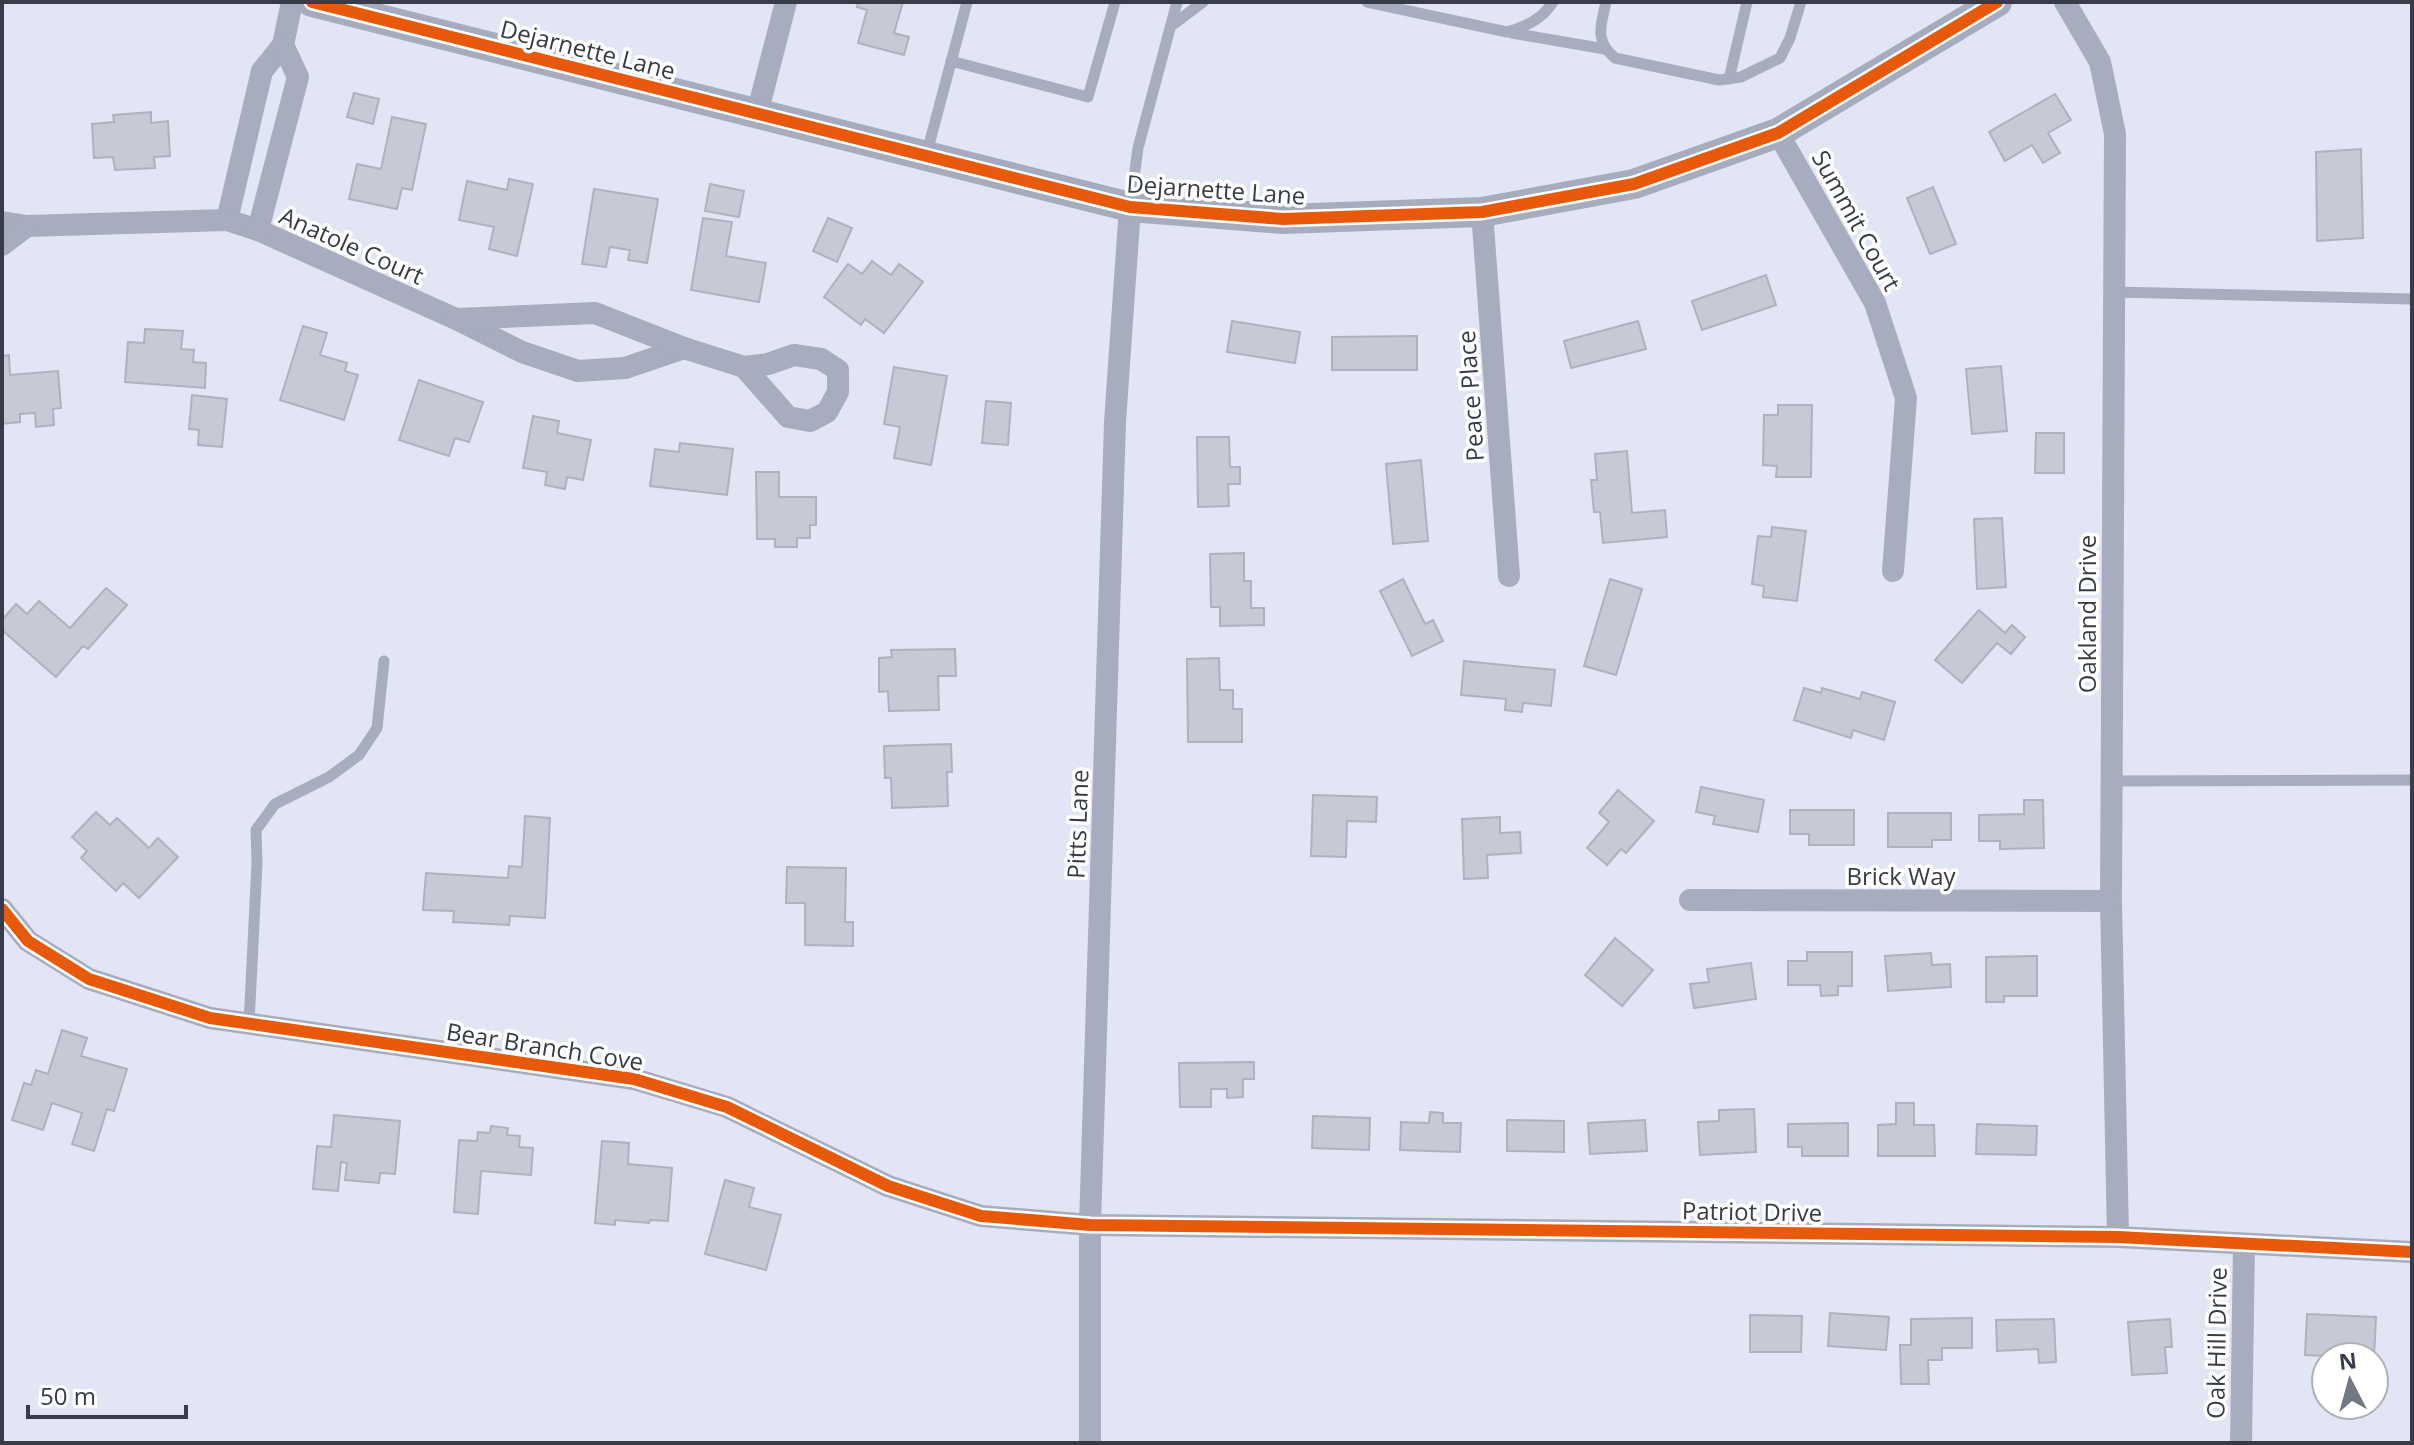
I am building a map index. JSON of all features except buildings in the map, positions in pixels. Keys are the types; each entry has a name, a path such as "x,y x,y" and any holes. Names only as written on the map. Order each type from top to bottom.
{"main road":[{"name":"Dejarnette Lane","path":"312,2 1130,207 1283,219 1482,212 1634,184 1778,133 1997,2"}],"street":[{"path":"227,220 262,71 283,45 292,2"},
{"path":"757,114 786,2"},
{"name":"Oakland Drive","path":"2065,2 2100,62 2115,134 2111,901 2118,1237"},
{"path":"258,230 298,77 283,45"},
{"name":"Summit Court","path":"1778,133 1875,303 1906,398 1893,571"},
{"name":"Pitts Lane","path":"1090,1443 1090,1225 1115,422 1130,207"},
{"name":"Peace Place","path":"1482,212 1509,576"},
{"name":"Anatole Court","path":"2,222 27,226 227,220 258,230 522,352 578,371 625,368 684,348"},
{"path":"2,245 27,226"},
{"name":"Anatole Court","path":"456,319 595,313 684,348 744,367"},
{"name":"Brick Way","path":"1690,900 2111,901"},
{"name":"Bear Branch Cove","path":"2,909 28,941 89,979 210,1018 634,1079 727,1107 888,1186 981,1216 1090,1225"},
{"name":"Patriot Drive","path":"1090,1225 2118,1237 2412,1252"},
{"name":"Oak Hill Drive","path":"2241,1443 2244,1244"}],"lane":[{"path":"926,157 967,2"},
{"path":"951,61 1088,97 1115,2"},
{"path":"1130,207 1138,148 1177,2"},
{"path":"1170,26 1203,2"},
{"path":"1367,2 1605,49"},
{"path":"1507,32 1527,26 1546,13 1553,2"},
{"path":"1606,2 1599,32 1605,49 1615,58 1719,80 1759,71 1780,58 1801,2"},
{"path":"1729,79 1747,2"},
{"path":"2114,292 2412,299"},
{"path":"249,1024 256,830 275,804 329,777 359,755 377,728 384,661"},
{"path":"2112,781 2412,780"}],"cycle path":[{"path":"312,2 1130,207 1283,219 1482,212 1634,184 1778,133 1997,2"},
{"path":"2,909 28,941 89,979 210,1018 634,1079 727,1107 888,1186 981,1216 1090,1225 2118,1237 2412,1252"}]}
